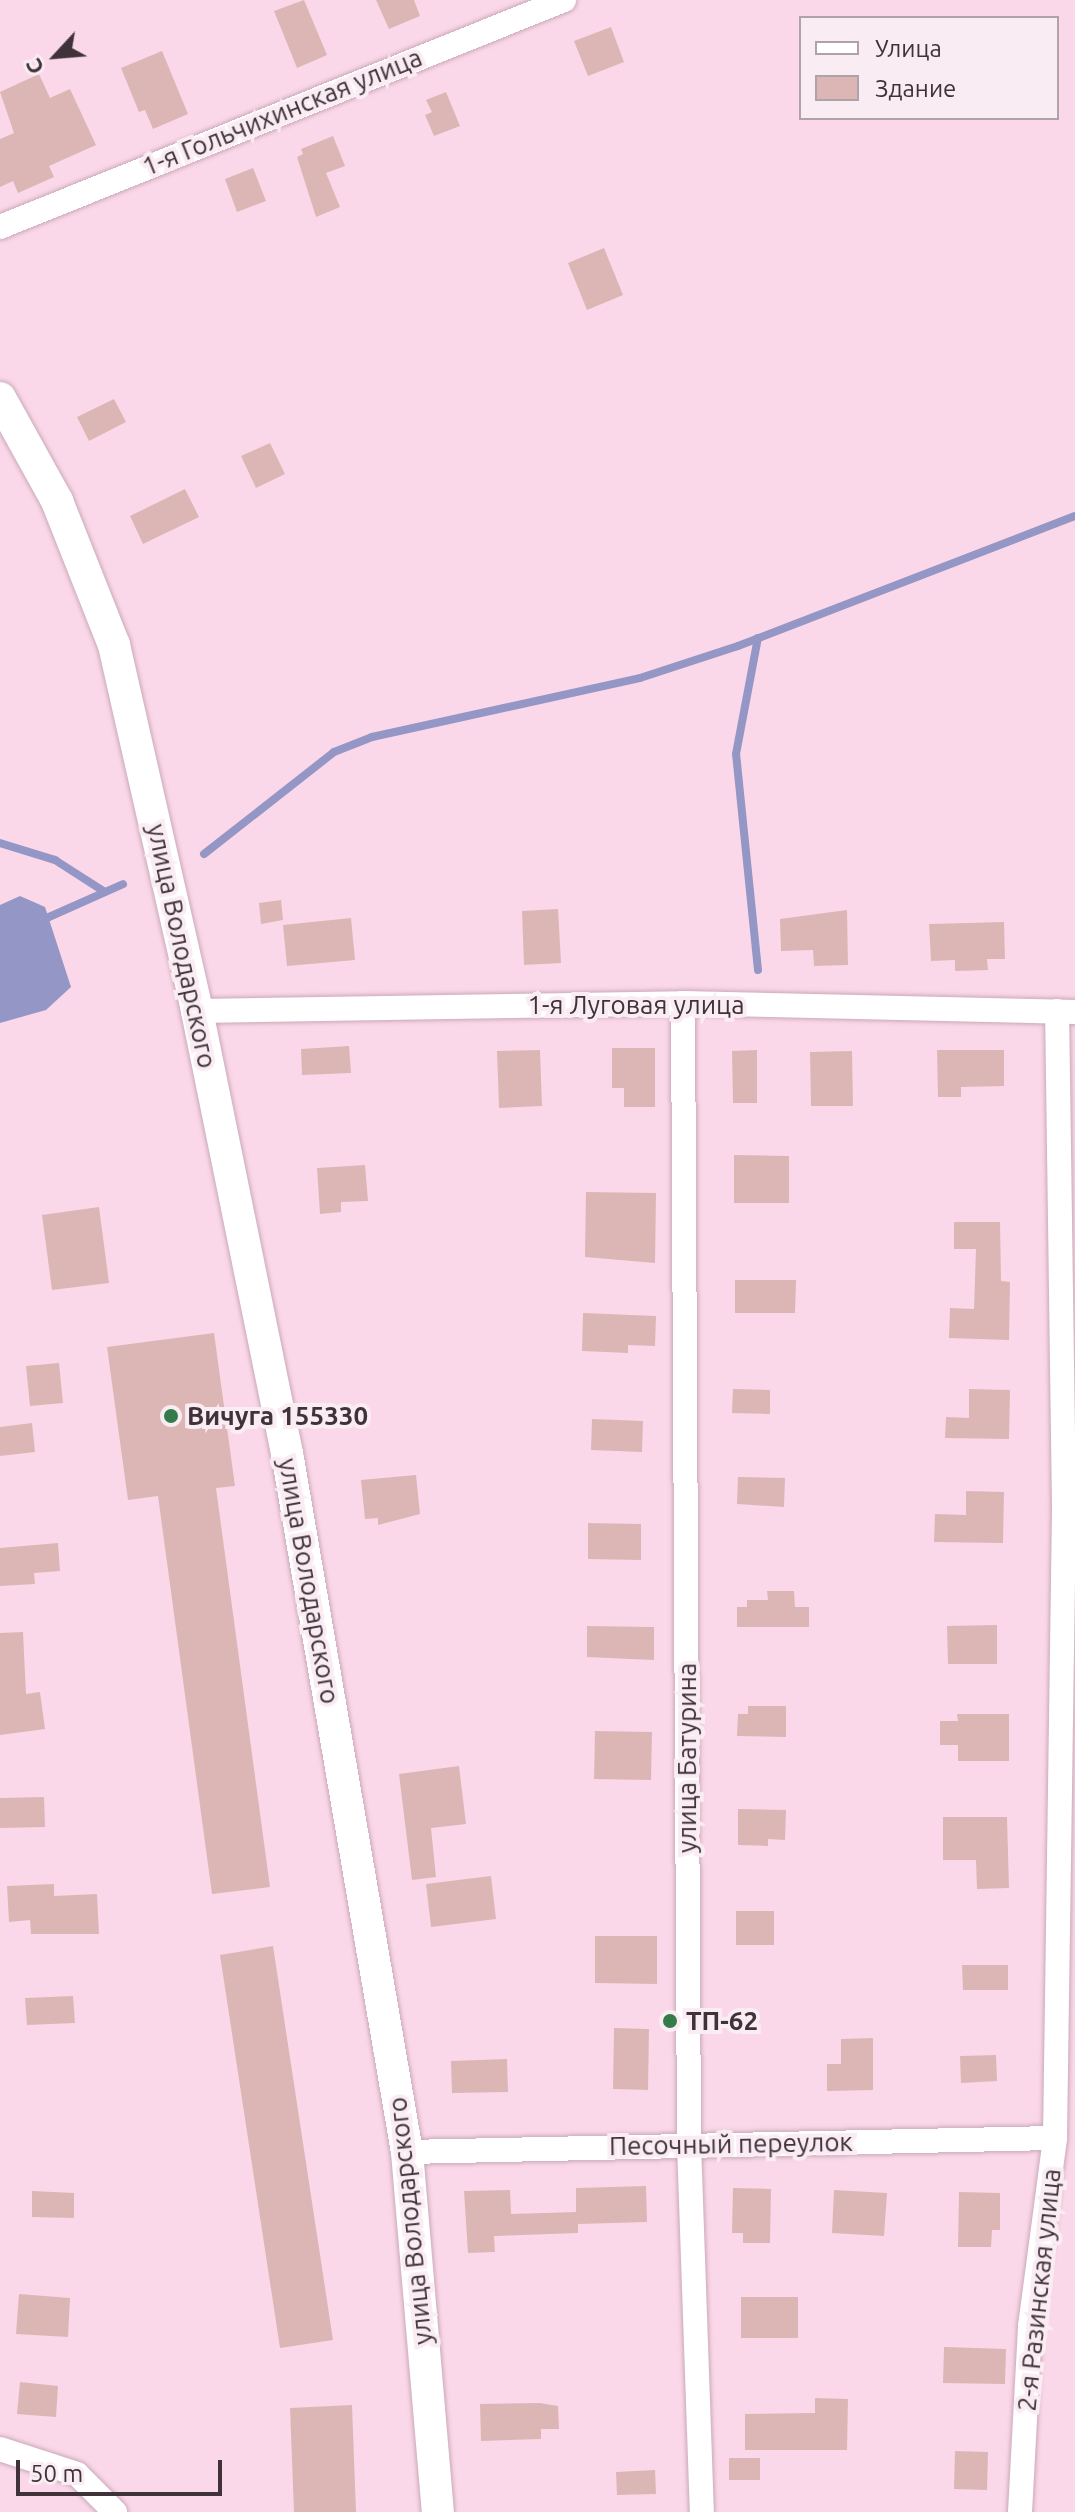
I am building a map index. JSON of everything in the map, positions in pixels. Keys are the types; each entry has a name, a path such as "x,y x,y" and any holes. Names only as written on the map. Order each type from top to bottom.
{"main road":[{"name":"улица Володарского","path":"0,398 57,501 114,645 197,1011 287,1453 407,2152 438,2512"}],"street":[{"name":"1-я Гольчихинская улица","path":"0,227 564,0"},
{"name":"1-я Луговая улица","path":"197,1011 683,1003 1066,1012"},
{"name":"улица Батурина","path":"683,1003 689,2144 702,2512"},
{"name":"2-я Разинская улица","path":"1020,2512 1030,2326 1055,2138 1064,1507 1066,1012"},
{"name":"Песочный переулок","path":"407,2152 1055,2138"},
{"path":"0,2449 77,2474 115,2512"}],"water":[{"path":"20,896 45,907 71,987 46,1010 0,1023 0,905"}],"building":[{"path":"304,0 327,55 297,68 274,11"},
{"path":"376,0 414,0 420,16 389,29"},
{"path":"611,27 624,62 588,76 574,41"},
{"path":"162,51 188,114 153,129 145,110 139,112 121,68"},
{"path":"39,74 50,98 70,89 96,145 49,166 54,177 18,193 13,181 0,187 0,139 14,133 0,92"},
{"path":"446,92 460,126 434,136 425,115 432,112 426,100"},
{"path":"333,136 345,166 326,173 340,207 316,217 297,157 303,154 301,149"},
{"path":"253,168 266,201 237,212 225,179"},
{"path":"604,248 623,295 587,310 568,263"},
{"path":"114,399 126,422 89,441 77,417"},
{"path":"270,443 285,474 256,488 241,456"},
{"path":"185,489 199,517 143,544 130,516"},
{"path":"281,900 283,920 261,924 259,903"},
{"path":"558,909 561,963 524,965 522,911"},
{"path":"847,910 848,965 814,966 813,950 781,951 780,919"},
{"path":"351,918 355,960 287,966 283,925"},
{"path":"1004,922 1005,959 987,959 988,970 955,971 955,960 931,961 929,924"},
{"path":"349,1046 351,1073 302,1075 301,1049"},
{"path":"612,1048 655,1048 655,1107 624,1107 624,1088 612,1088"},
{"path":"540,1050 542,1106 499,1108 497,1051"},
{"path":"757,1050 757,1103 733,1103 732,1051"},
{"path":"937,1050 1004,1050 1004,1086 961,1087 961,1097 938,1097"},
{"path":"852,1051 853,1106 811,1106 810,1052"},
{"path":"734,1155 789,1156 789,1203 734,1203"},
{"path":"365,1165 368,1201 341,1202 341,1212 320,1214 317,1168"},
{"path":"586,1192 656,1193 655,1263 585,1257"},
{"path":"99,1207 109,1283 52,1290 42,1215"},
{"path":"954,1222 1000,1222 1001,1281 1010,1282 1009,1340 949,1338 950,1308 974,1309 976,1249 954,1249"},
{"path":"735,1280 796,1280 795,1313 735,1313"},
{"path":"583,1313 656,1316 655,1346 628,1345 628,1353 582,1351"},
{"path":"214,1333 235,1486 216,1488 270,1887 212,1894 158,1496 128,1500 107,1347"},
{"path":"59,1363 63,1403 30,1406 26,1366"},
{"path":"733,1389 770,1390 770,1414 732,1413"},
{"path":"969,1389 1010,1390 1009,1439 945,1438 946,1417 969,1418"},
{"path":"592,1419 643,1421 642,1452 591,1450"},
{"path":"32,1423 35,1452 0,1456 0,1427"},
{"path":"416,1475 420,1514 378,1525 378,1518 365,1519 361,1480"},
{"path":"738,1477 785,1478 784,1507 737,1504"},
{"path":"966,1491 1004,1492 1003,1543 934,1542 935,1514 966,1515"},
{"path":"588,1523 641,1524 641,1560 588,1559"},
{"path":"58,1543 60,1571 34,1573 35,1584 0,1586 0,1548"},
{"path":"767,1591 794,1591 795,1607 809,1607 809,1627 737,1627 737,1607 747,1607 747,1600 768,1600"},
{"path":"997,1625 997,1664 948,1664 947,1626"},
{"path":"587,1626 654,1627 654,1660 587,1657"},
{"path":"23,1632 26,1694 40,1692 45,1729 0,1735 0,1633"},
{"path":"748,1706 786,1706 786,1737 737,1736 738,1714 748,1714"},
{"path":"957,1714 1009,1714 1009,1761 958,1761 958,1745 940,1745 940,1721 958,1721"},
{"path":"595,1731 652,1732 651,1780 594,1779"},
{"path":"459,1766 466,1824 431,1828 436,1877 412,1880 399,1774"},
{"path":"44,1797 45,1827 0,1828 0,1798"},
{"path":"738,1809 786,1810 785,1840 768,1839 768,1846 738,1845"},
{"path":"943,1817 1007,1817 1009,1888 977,1889 976,1860 943,1860"},
{"path":"491,1876 496,1919 431,1927 426,1884"},
{"path":"54,1884 54,1896 97,1894 99,1934 31,1934 30,1920 9,1922 7,1886"},
{"path":"736,1911 774,1911 774,1945 736,1945"},
{"path":"595,1936 657,1936 657,1984 595,1983"},
{"path":"273,1946 333,2340 280,2348 220,1955"},
{"path":"962,1965 1008,1965 1008,1990 963,1990"},
{"path":"73,1996 75,2023 27,2025 25,1998"},
{"path":"614,2028 649,2029 648,2090 613,2089"},
{"path":"873,2038 873,2090 827,2091 827,2064 841,2064 841,2039"},
{"path":"996,2055 997,2081 961,2083 960,2056"},
{"path":"507,2059 508,2092 452,2093 451,2061"},
{"path":"646,2186 647,2222 578,2224 578,2233 494,2236 495,2252 468,2253 464,2191 510,2190 511,2214 576,2212 576,2188"},
{"path":"733,2188 771,2189 770,2243 743,2243 743,2233 732,2233"},
{"path":"834,2190 887,2193 884,2236 832,2233"},
{"path":"32,2191 74,2193 74,2218 32,2217"},
{"path":"959,2192 1000,2193 1000,2230 992,2230 991,2247 958,2247"},
{"path":"19,2294 70,2298 68,2337 16,2334"},
{"path":"741,2297 798,2297 798,2338 741,2338"},
{"path":"944,2347 1006,2349 1005,2384 943,2383"},
{"path":"20,2382 58,2386 56,2417 17,2414"},
{"path":"815,2398 848,2399 847,2450 745,2450 745,2414 815,2413"},
{"path":"540,2403 558,2406 559,2429 541,2429 541,2439 481,2441 480,2404"},
{"path":"352,2405 356,2512 294,2512 290,2408"},
{"path":"955,2451 988,2452 987,2490 954,2489"},
{"path":"729,2458 760,2458 760,2480 729,2480"},
{"path":"655,2470 656,2494 617,2495 616,2472"}],"waterway":[{"path":"204,854 334,752 372,737 640,678 738,646 1075,516"},
{"path":"758,638 736,754 758,970"},
{"path":"0,843 55,860 105,892"},
{"path":"49,917 123,884"}],"place":[{"name":"Вичуга 155330","path":"171,1416"},
{"name":"ТП-62","path":"670,2021"}]}
